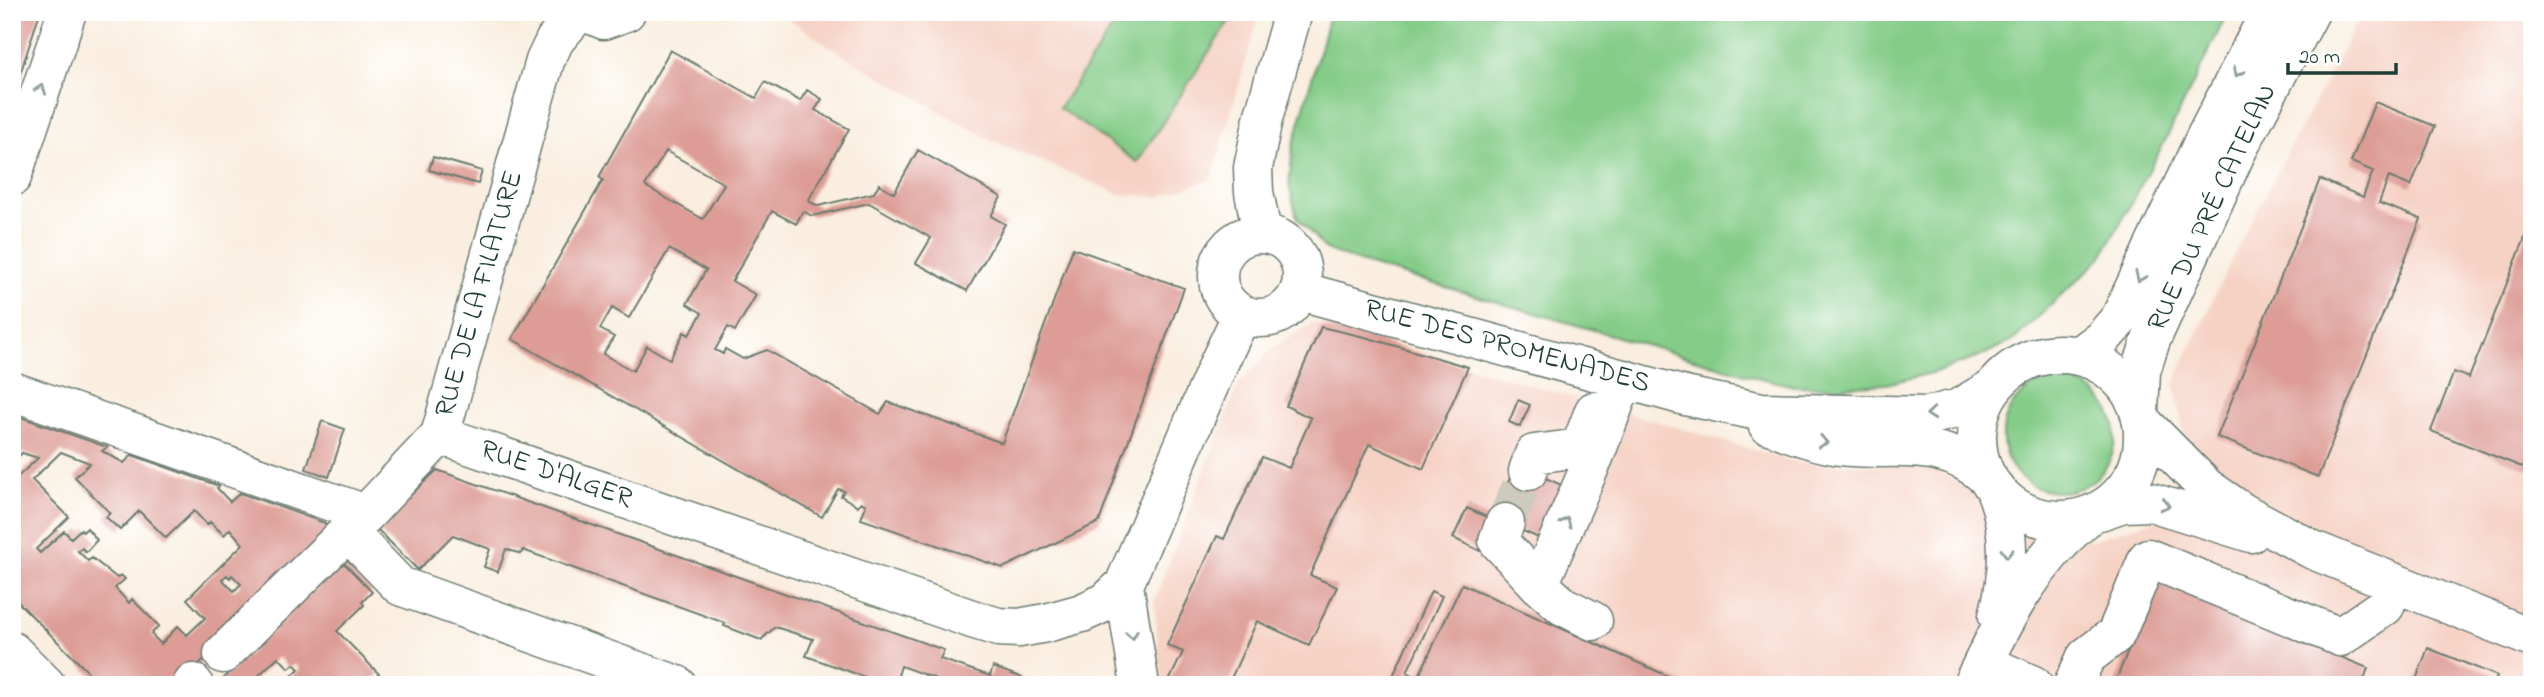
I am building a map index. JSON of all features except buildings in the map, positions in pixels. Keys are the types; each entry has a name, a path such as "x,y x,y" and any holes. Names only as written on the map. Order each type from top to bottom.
{"street":[{"path":"12,177 67,12"},
{"name":"RUE DE LA FILATURE","path":"440,436 550,51 564,28 579,12"},
{"path":"585,12 604,20 626,12"},
{"path":"1262,233 1254,192 1253,168 1263,120 1293,12"},
{"name":"RUE DU PRÉ CATELAN","path":"2079,356 2102,339 2120,318 2204,138 2270,12"},
{"name":"RUE DU PRÉ CATELAN","path":"1981,666 2040,563 2065,536 2123,492 2135,474 2143,443 2141,371 2151,340 2215,194 2310,12"},
{"path":"1248,234 1276,236 1297,253 1302,265 1300,291 1293,304 1282,312 1255,318 1242,314 1230,306 1222,293 1217,280 1219,265 1225,252 1235,241 1248,234"},
{"name":"RUE DES PROMENADES","path":"1300,291 1713,403 1762,412 1928,416 1958,408 1993,388"},
{"path":"1140,685 1124,585 1242,314"},
{"path":"2033,685 1981,666 2004,592 2007,554 2005,519 1980,456 1977,433 1982,409 1993,388 2010,370 2032,359 2055,354 2079,356 2101,365 2121,379 2141,417 2218,497 2312,550"},
{"path":"1528,471 1534,454 1580,448 1615,377"},
{"path":"1539,585 1595,455 1615,377"},
{"path":"12,391 357,523 400,586 677,685"},
{"name":"RUE DES PROMENADES","path":"1713,403 1818,442 1841,446 1945,451 1973,464 1991,482"},
{"path":"223,654 357,523 440,436"},
{"name":"RUE D'ALGER","path":"440,436 998,627 1032,625 1082,613 1106,602 1124,585"},
{"path":"1991,482 2008,502 2036,517 2068,520 2123,503 2151,502 2312,550 2532,638"},
{"path":"1506,523 1497,541 1563,606 1593,621"},
{"path":"2073,685 2086,657 2116,634 2148,558 2340,637 2385,606 2393,582"},
{"path":"12,651 46,685"}],"shaded area":[{"path":"778,12 1260,12 1213,175 1209,180 1158,197 1119,194 989,139 848,58"},
{"path":"2362,12 2532,12 2532,685 1162,685 1154,601 1238,385 1272,349 1314,322 1799,463 1932,467 1970,490 1995,519 2036,534 2092,540 2159,519 2189,456 2174,383 2238,246"}],"green space":[{"path":"1123,12 1235,12 1137,162 1059,108"},
{"path":"1330,12 2228,12 2165,141 2101,258 2015,339 1981,356 1940,371 1886,384 1840,387 1794,386 1756,377 1359,262 1325,249 1297,217 1289,185 1293,147"},
{"path":"2059,380 2080,384 2099,396 2111,415 2115,436 2111,457 2099,476 2080,488 2059,492 2038,488 2019,476 2007,457 2003,436 2007,415 2019,396 2038,384"}],"tunnel":[{"path":"1505,523 1528,471"}]}
